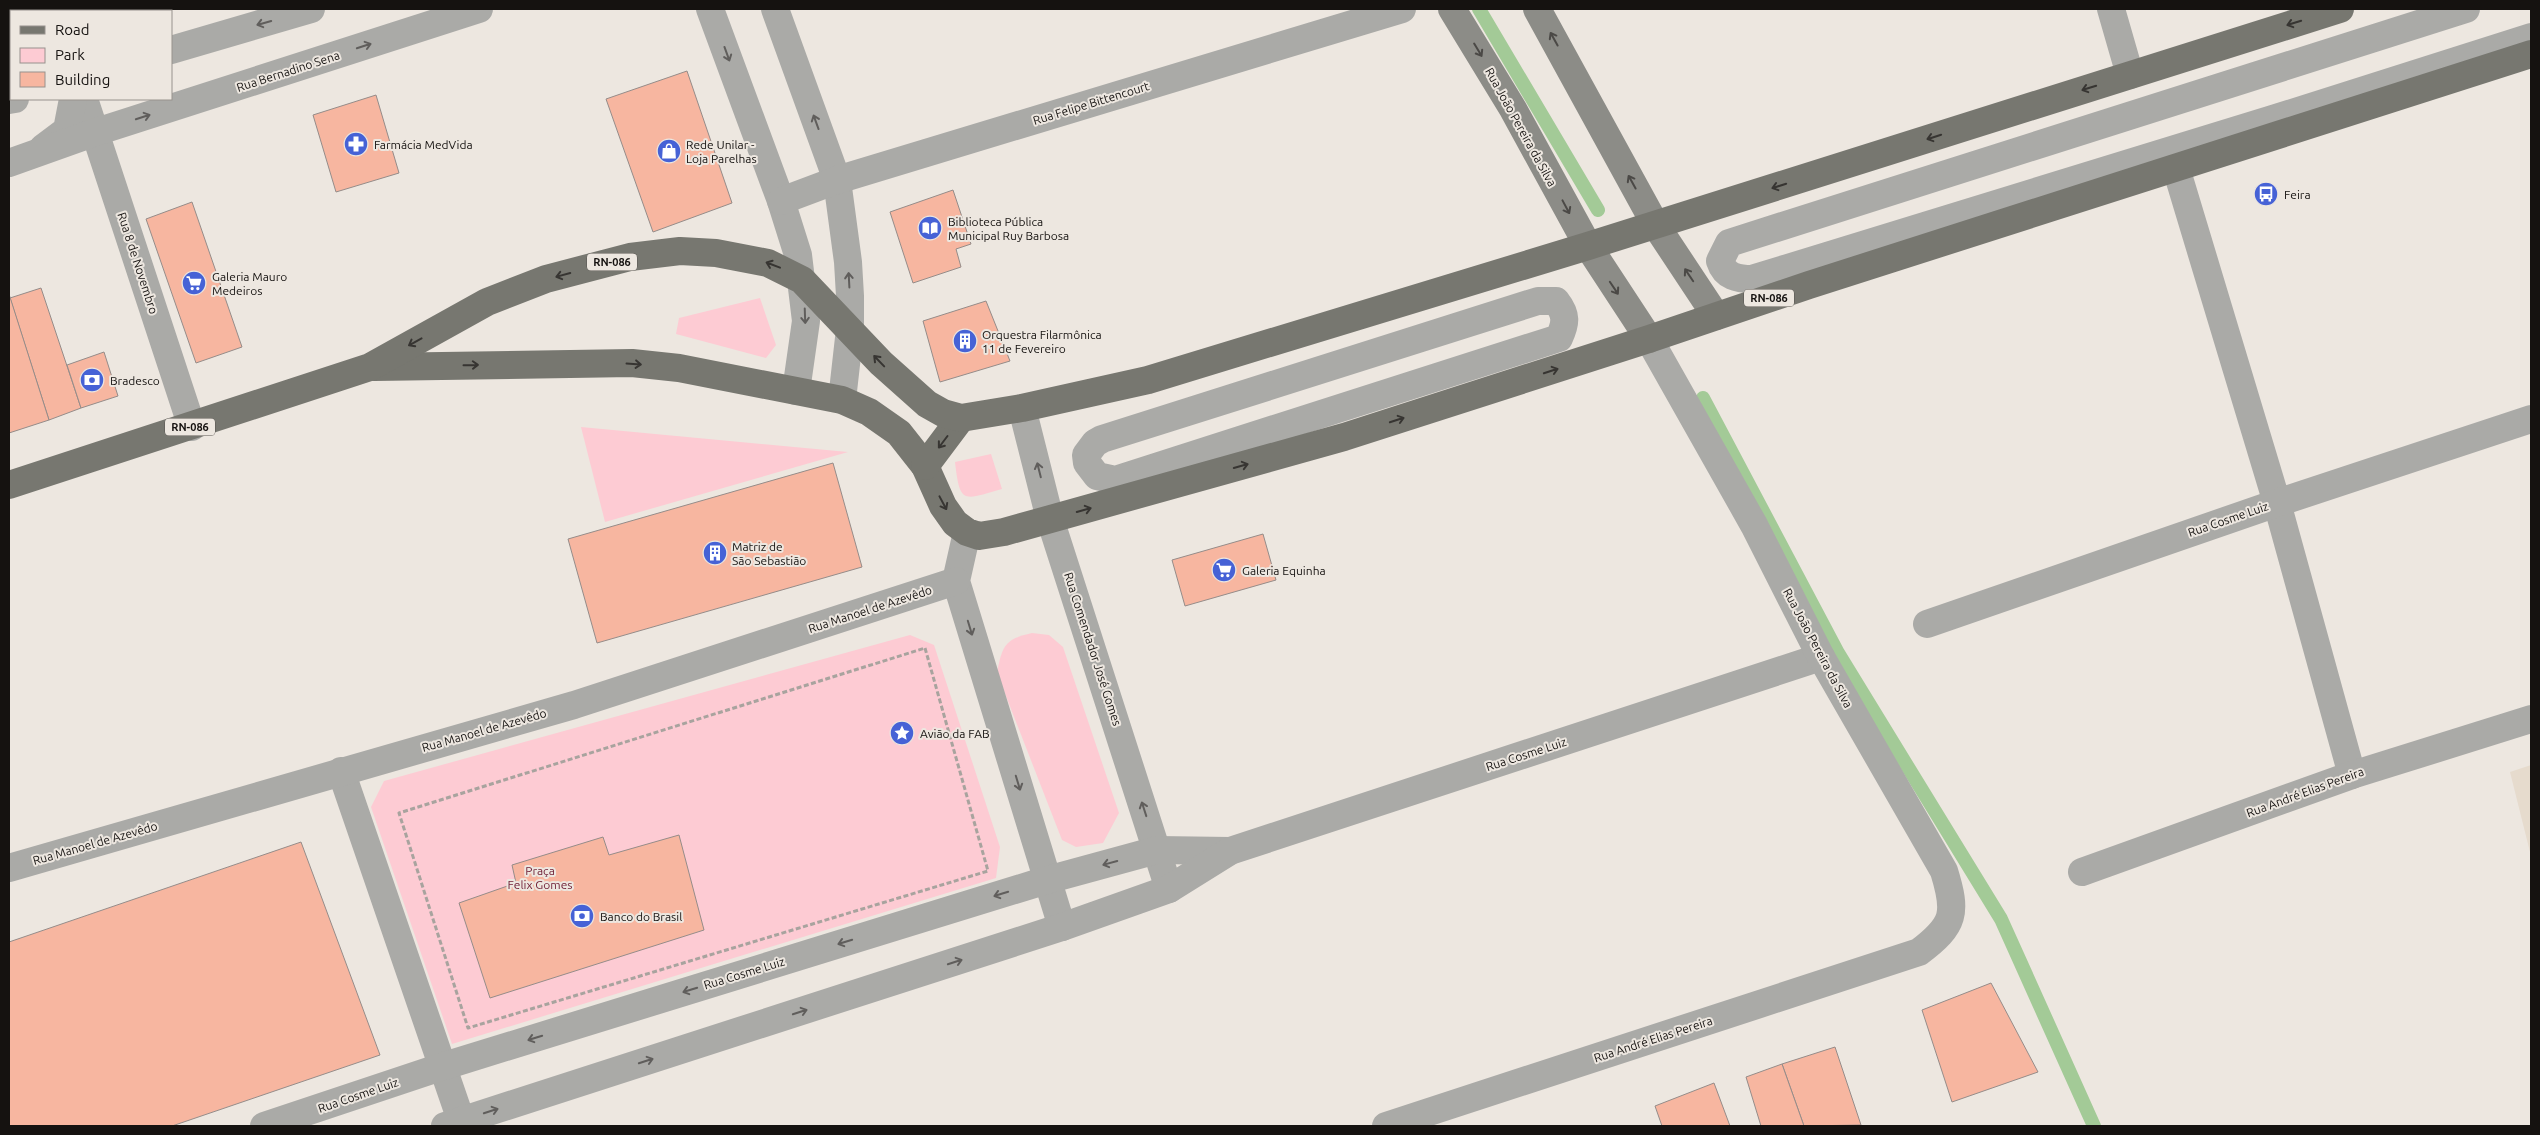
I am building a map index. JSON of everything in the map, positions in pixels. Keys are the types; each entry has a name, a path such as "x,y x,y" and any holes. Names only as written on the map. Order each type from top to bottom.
{"main road":[{"name":"RN-086","path":"9,485 192,427 370,367 487,302 546,279 630,257 680,251 716,253 768,263 802,280 881,363 916,395 943,413 961,418 1022,408 1148,380 1588,246 2340,9"},
{"name":"RN-086","path":"370,367 632,363 679,368 842,400 885,422 899,433 925,466 943,506 955,523 966,532 979,536 1004,532 1050,520 1344,437 2531,54"},
{"path":"925,466 961,418"}],"street":[{"path":"172,50 311,9"},
{"name":"Rua Bernadino Sena","path":"9,162 96,132 480,9"},
{"path":"710,9 792,233 802,280 806,321 796,391"},
{"path":"775,9 837,180 848,262 850,329 842,400"},
{"name":"Rua Felipe Bittencourt","path":"781,201 837,180 1402,9"},
{"name":"Rua João Pereira da Silva","path":"1452,9 1513,109 1588,246 1649,339 1754,525 1821,657 1944,871 1953,898 1950,917 1938,938 1919,952"},
{"path":"1537,9 1655,224 1716,316"},
{"path":"2111,9 2130,75"},
{"path":"2466,9 1730,242 1720,261 1722,268 1734,278 1752,279 2273,120 2531,38"},
{"path":"9,162 39,151 66,130 73,100"},
{"name":"Rua 8 de Novembro","path":"84,100 192,427"},
{"path":"2176,168 2276,503 2352,775"},
{"path":"1538,301 1556,301 1564,312 1566,324 1559,338 1115,480 1097,476 1087,463 1086,455 1090,448 1102,439 1538,301"},
{"name":"Rua Comendador José Gomes","path":"1022,408 1050,520 1169,889"},
{"name":"Rua Cosme Luiz","path":"1927,624 2276,503 2531,419"},
{"path":"966,532 956,581 1062,927"},
{"name":"Rua Manoel de Azevêdo","path":"9,868 574,705 956,581"},
{"name":"Rua Cosme Luiz","path":"456,1124 1062,927 1169,889 1230,851 1821,657"},
{"name":"Rua André Elias Pereira","path":"2082,872 2352,775 2531,719"},
{"path":"341,771 441,1067 456,1124"},
{"name":"Rua Cosme Luiz","path":"264,1126 441,1067 1047,880 1157,850 1230,851"},
{"name":"Rua André Elias Pereira","path":"1386,1126 1919,952"}],"path":[{"path":"925,648 988,871 468,1028 399,813 925,648"}],"shaded area":[{"path":"2531,765 2531,856 2510,772"}],"green space":[{"path":"760,298 776,345 766,358 676,334 679,318"},
{"path":"581,427 848,452 605,522"},
{"path":"991,454 1002,489 971,497 966,496 959,486 955,462"},
{"path":"1032,633 1049,635 1063,647 1119,813 1103,843 1076,847 1062,840 997,673 1006,645 1016,638"},
{"name":"Praça Felix Gomes","path":"910,635 934,645 1000,847 996,878 452,1044 371,807 384,781"}],"building":[{"path":"9,9 32,9 10,10 9,78"},
{"name":"Rede Unilar - Loja Parelhas","path":"687,71 732,203 653,232 606,99"},
{"name":"Farmácia MedVida","path":"376,95 399,173 336,192 313,115"},
{"name":"Biblioteca Pública Municipal Ruy Barbosa","path":"953,190 971,244 956,249 961,267 913,283 890,212"},
{"name":"Galeria Mauro Medeiros","path":"192,202 242,347 196,363 146,219"},
{"path":"41,288 81,408 49,420 10,298"},
{"path":"9,294 49,420 9,433"},
{"name":"Orquestra Filarmônica 11 de Fevereiro","path":"986,301 1010,361 940,382 923,321"},
{"name":"Bradesco","path":"104,352 118,396 81,408 67,365"},
{"name":"Matriz de São Sebastião","path":"833,463 862,567 597,643 568,539"},
{"name":"Galeria Equinha","path":"1263,534 1276,580 1185,606 1172,560"},
{"name":"Banco do Brasil","path":"679,835 704,930 490,998 459,903 516,883 512,865 603,837 609,855"},
{"path":"301,842 380,1055 172,1126 9,1126 9,942"},
{"path":"1991,983 2038,1072 1952,1102 1922,1010"},
{"path":"1835,1047 1861,1125 1804,1126 1782,1064"},
{"path":"1782,1064 1804,1126 1761,1126 1746,1077"},
{"path":"1714,1083 1730,1126 1662,1126 1655,1106"}],"waterway":[{"path":"1479,9 1598,210"},
{"path":"1703,398 1838,653 2001,919 2094,1126"}],"place":[{"name":"Farmácia MedVida","path":"356,144"},
{"name":"Rede Unilar - Loja Parelhas","path":"669,151"},
{"name":"Feira","path":"2266,194"},
{"name":"Biblioteca Pública Municipal Ruy Barbosa","path":"930,228"},
{"name":"Galeria Mauro Medeiros","path":"194,283"},
{"name":"Orquestra Filarmônica 11 de Fevereiro","path":"965,341"},
{"name":"Bradesco","path":"92,380"},
{"name":"Matriz de São Sebastião","path":"715,553"},
{"name":"Galeria Equinha","path":"1224,570"},
{"name":"Avião da FAB","path":"902,733"},
{"name":"Banco do Brasil","path":"582,916"}]}
